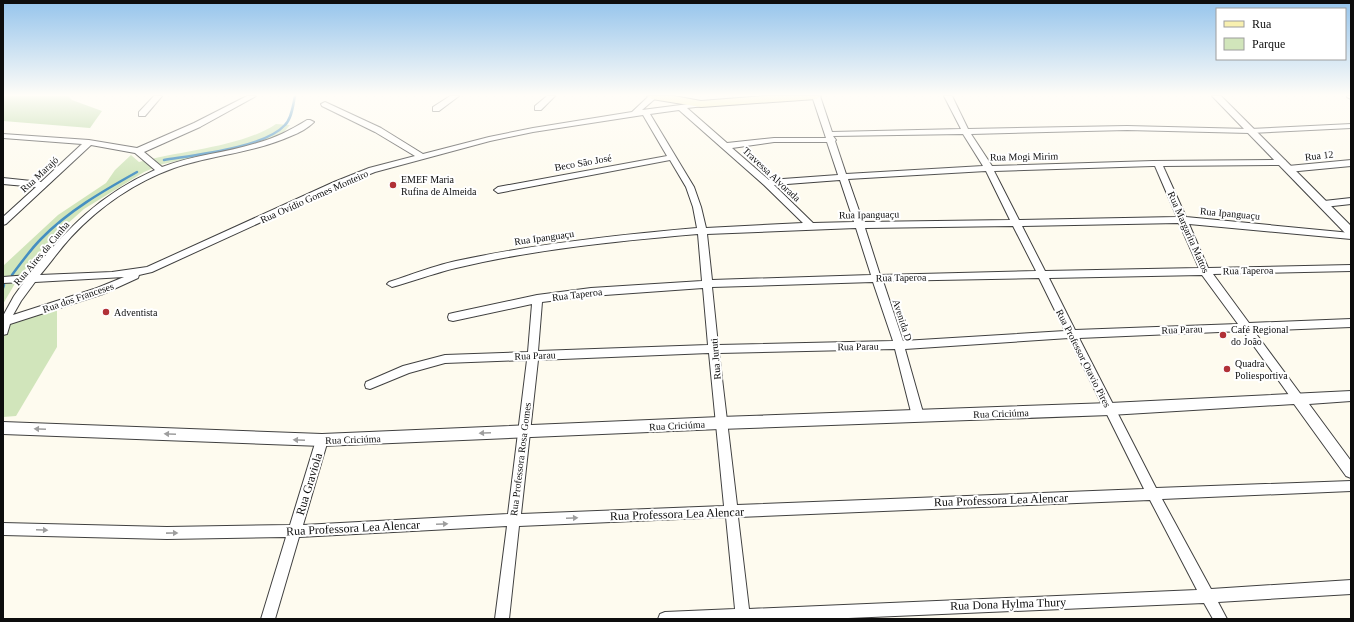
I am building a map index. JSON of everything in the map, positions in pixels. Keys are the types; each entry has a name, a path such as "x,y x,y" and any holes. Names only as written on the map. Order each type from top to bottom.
{"street":[{"path":"138,151 197,125"},
{"name":"Rua Aires da Cunha","path":"4,326 19,297 32,278 73,229 111,199 161,170 241,150 281,138 297,132 306,125"},
{"path":"368,125 420,156"},
{"name":"Rua Ovídio Gomes Monteiro","path":"3,280 112,275 149,270 337,184 372,170 420,156 518,132 561,125"},
{"name":"Rua Juruti","path":"650,125 673,157 690,187 697,207 702,231 720,423 732,512 743,617"},
{"name":"Travessa Alvorada","path":"706,125 726,146 811,226"},
{"name":"Avenida D","path":"826,125 858,225 878,278 899,345 918,416"},
{"name":"Rua Professor Otavio Pires","path":"963,125 988,167 1014,222 1073,334 1153,494 1220,619"},
{"path":"1244,125 1351,232"},
{"path":"726,146 774,140 1040,129 1127,128 1250,131 1351,126"},
{"path":"3,136 89,142 128,148 138,151 161,170"},
{"name":"Rua Marajó","path":"3,222 89,142"},
{"name":"Beco São José","path":"498,190 673,157"},
{"name":"Rua 12","path":"1285,165 1351,162"},
{"name":"Rua Mogi Mirim","path":"767,183 843,176 988,167 1158,164 1285,165"},
{"name":"Rua Margarita Mattos","path":"1158,164 1205,270 1351,472"},
{"path":"3,181 42,185"},
{"path":"1324,204 1351,201"},
{"name":"Rua Ipanguaçu","path":"392,284 454,265 516,252 606,239 702,231 811,226 1182,220 1351,236"},
{"name":"Rua Taperoa","path":"453,317 536,299 630,289 707,284 878,278 1351,268"},
{"name":"Rua dos Franceses","path":"4,326 100,291 149,270"},
{"name":"Rua Professora Rosa Gomes","path":"502,619 533,355 536,299"},
{"name":"Rua Parau","path":"370,386 407,369 445,359 714,349 899,345 1073,334 1351,323"},
{"name":"Rua Criciúma","path":"3,428 322,440 720,423 1110,409 1351,396"},
{"name":"Rua Graviola","path":"268,619 322,440"},
{"name":"Rua Professora Lea Alencar","path":"3,529 167,533 295,531 513,520 1351,486"},
{"name":"Rua Dona Hylma Thury","path":"665,619 743,617 1208,596 1351,587"}],"green space":[{"path":"53,125 92,125 90,128"},
{"path":"274,125 290,125 283,133 275,137 248,146 163,164 144,172 84,209 57,233 20,275 3,304 3,266 58,215 106,183 115,170 131,155 139,162 210,148 262,132"},
{"path":"57,302 57,347 16,416 3,417 3,323"}],"waterway":[{"path":"164,160 210,153 246,145 275,133 285,125"},
{"path":"12,275 37,243 63,219 99,194 137,172"}],"place":[{"name":"EMEF Maria Rufina de Almeida","path":"393,185"},
{"name":"Adventista","path":"106,312"},
{"name":"Café Regional do João","path":"1223,335"},
{"name":"Quadra Poliesportiva","path":"1227,369"}]}
